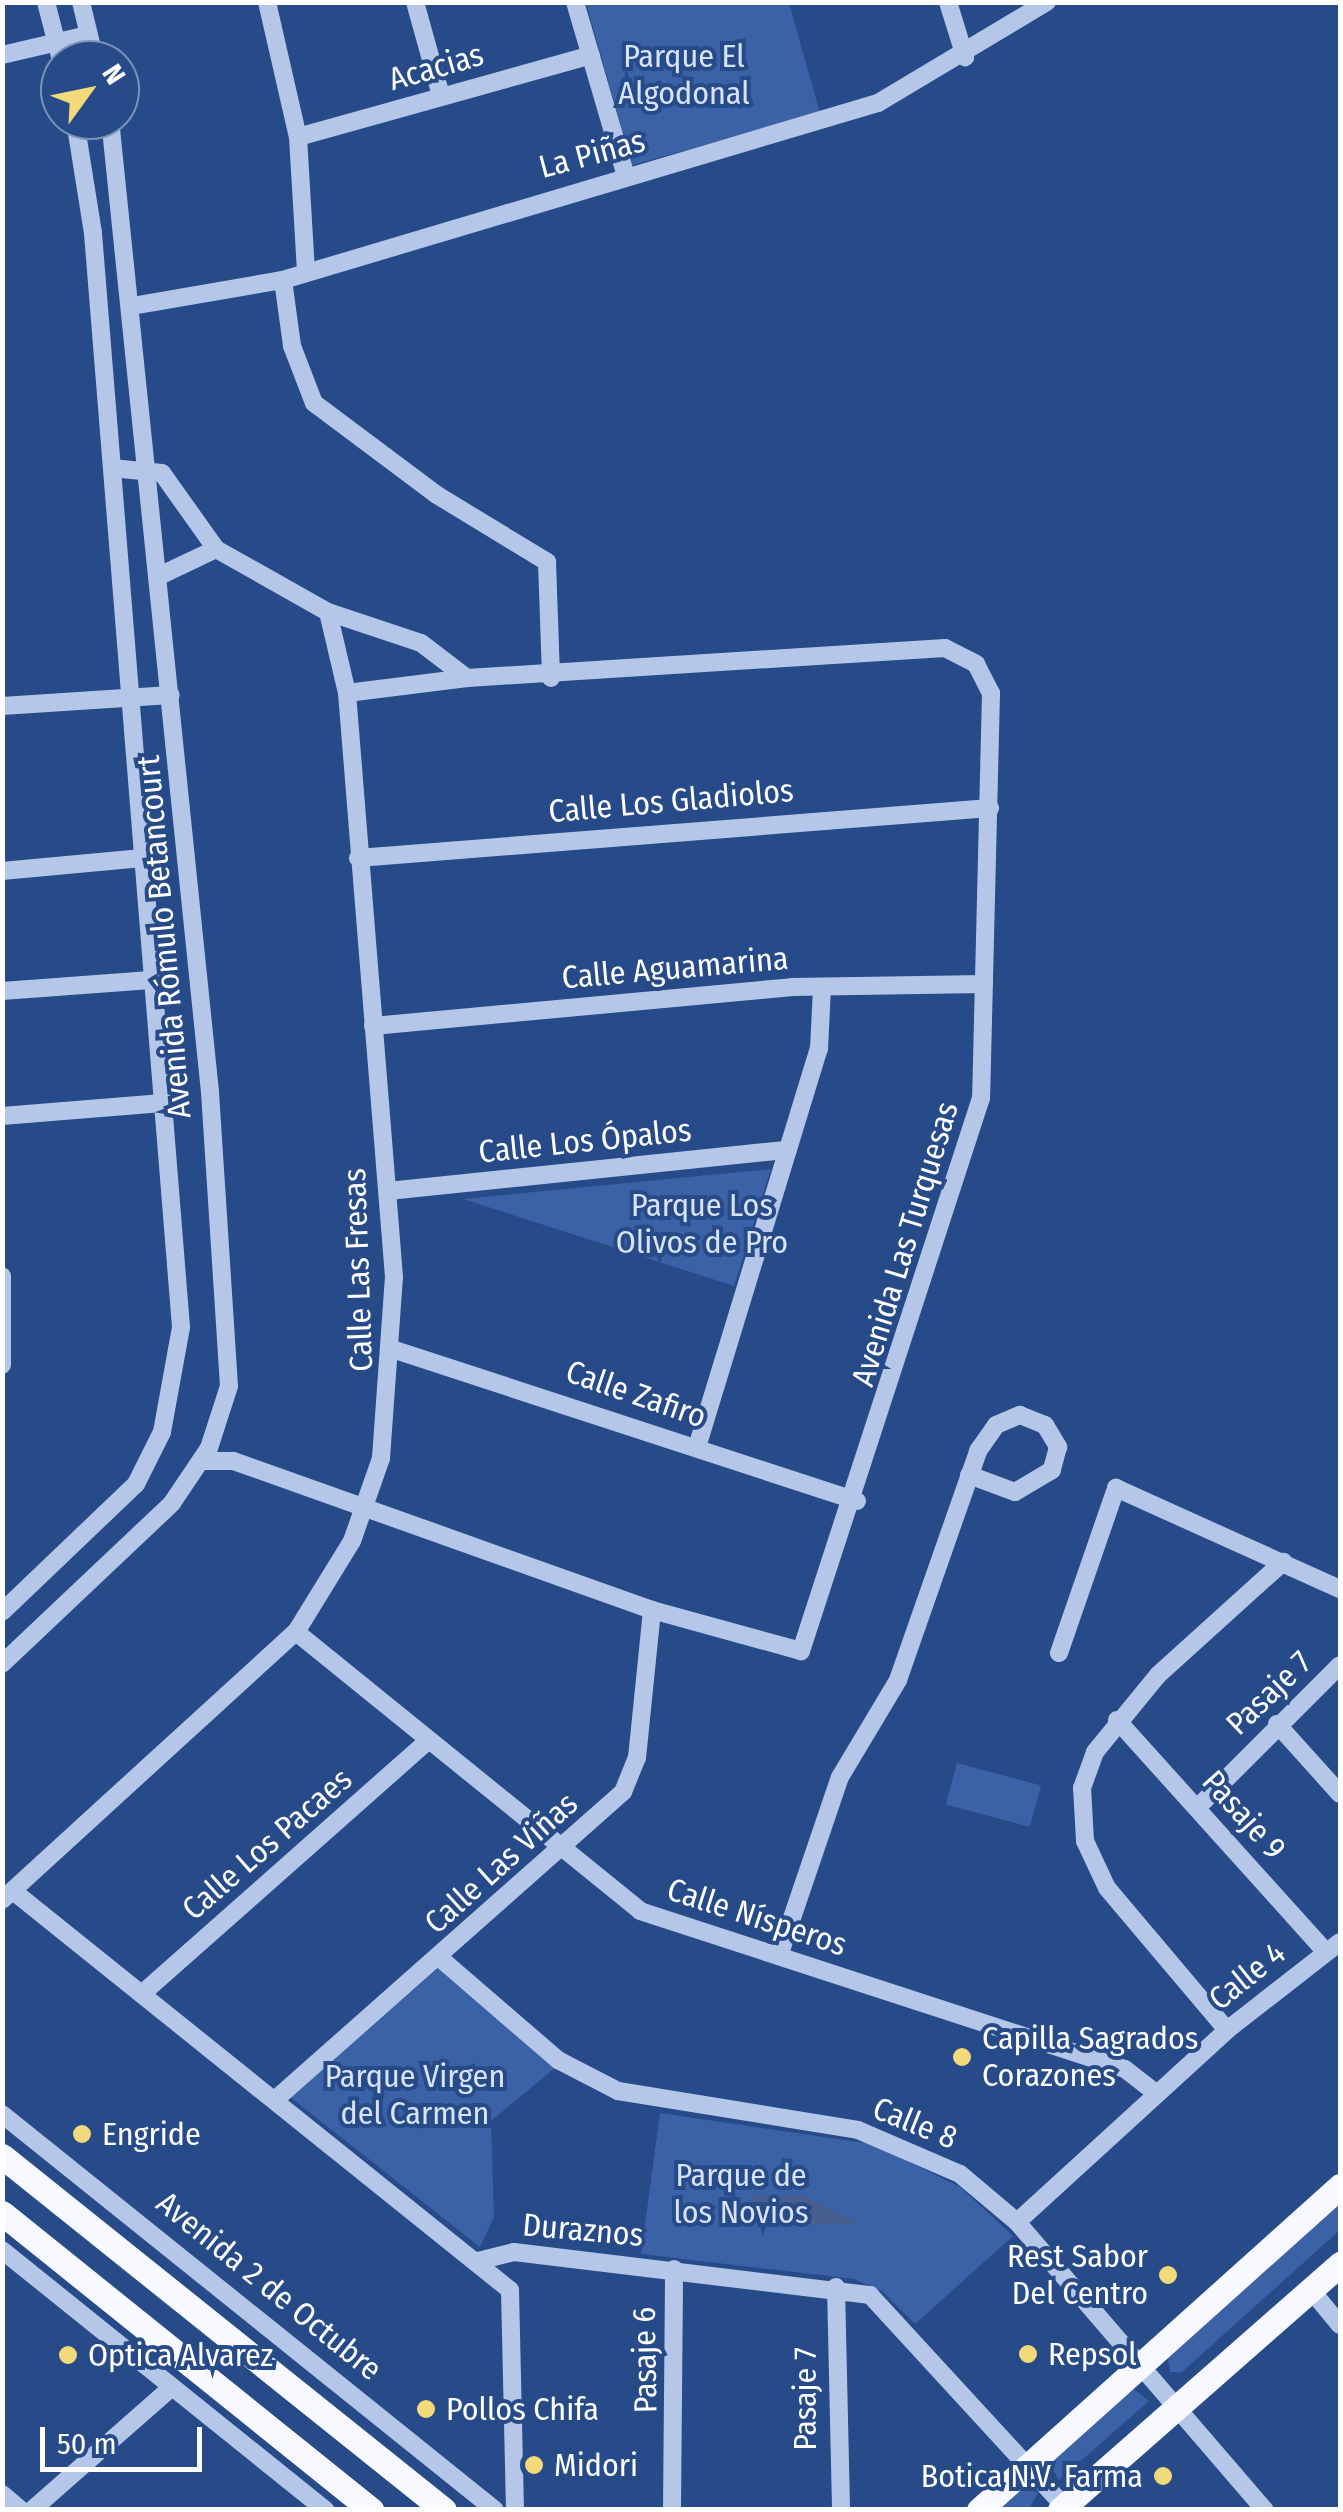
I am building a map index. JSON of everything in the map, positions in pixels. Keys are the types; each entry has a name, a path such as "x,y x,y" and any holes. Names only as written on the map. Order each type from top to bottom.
{"main road":[{"name":"Avenida 2 de Octubre","path":"2,2156 444,2510"},
{"path":"979,2510 1144,2367 1340,2186"},
{"path":"2,2213 372,2510"},
{"path":"1062,2508 1340,2264"}],"street":[{"path":"46,2 56,40 88,35"},
{"path":"81,2 89,40"},
{"path":"266,2 298,138 306,270"},
{"path":"415,2 441,96"},
{"path":"575,2 626,176"},
{"path":"948,2 965,58"},
{"name":"La Piñas","path":"132,306 283,280 306,270 878,104 965,58 1047,2"},
{"path":"2,54 40,44"},
{"name":"Acacias","path":"298,138 591,55"},
{"name":"Avenida Rómulo Betancourt","path":"2,1612 115,1508 162,1432 181,1328 112,468 77,140"},
{"name":"Avenida Rómulo Betancourt","path":"2,1664 136,1544 200,1461 222,1418 228,1340 171,695 112,140"},
{"path":"283,280 292,346 314,403 437,496 547,562 550,678"},
{"path":"112,468 144,466 183,495 216,550 328,612 421,644 467,678"},
{"path":"157,577 216,550"},
{"name":"Calle Las Fresas","path":"8,1896 296,1632 362,1512 380,1458 395,1350 388,1191 346,694 328,612"},
{"name":"Avenida Las Turquesas","path":"200,1461 233,1462 362,1512 652,1610 800,1651 856,1500 970,1149 984,984 992,693 976,664 944,648 550,678 467,678 346,694"},
{"path":"2,706 128,694 171,695"},
{"name":"Calle Los Gladiolos","path":"358,858 990,808"},
{"path":"2,872 142,858"},
{"path":"2,990 151,980"},
{"name":"Calle Aguamarina","path":"372,1026 822,987 984,984"},
{"path":"698,1446 819,1049 822,987"},
{"path":"2,1116 162,1103"},
{"name":"Calle Los Ópalos","path":"388,1191 788,1150"},
{"path":"2,1276 2,1365"},
{"name":"Calle Zafiro","path":"395,1350 856,1500"},
{"path":"779,1956 840,1777 898,1680 970,1476 996,1425 1020,1415 1045,1425 1058,1447 1052,1470 1015,1492 970,1476"},
{"path":"1059,1653 1116,1488 1340,1589"},
{"path":"1226,2030 1124,1912 1085,1842 1082,1788 1117,1720 1200,1628 1284,1562"},
{"name":"Calle Las Viñas","path":"277,2098 442,1959 623,1792 637,1758 652,1610"},
{"name":"Calle Nísperos","path":"296,1632 606,1890 675,1929 779,1956 1125,2069 1156,2094"},
{"name":"Pasaje 7","path":"1197,1808 1340,1665"},
{"name":"Pasaje 9","path":"1117,1720 1333,1947"},
{"path":"1278,1724 1340,1794"},
{"name":"Calle Los Pacaes","path":"144,1992 428,1741"},
{"name":"Duraznos","path":"8,1896 144,1992 478,2261 514,2252 674,2269 836,2287 885,2305 1062,2508"},
{"name":"Calle 4","path":"1017,2222 1226,2030 1333,1947"},
{"name":"Calle 8","path":"442,1959 544,2050 618,2090 888,2138 960,2174 1017,2222 1265,2510"},
{"name":"Avenida 2 de Octubre","path":"2,2114 495,2510"},
{"path":"2,2250 326,2510"},
{"path":"478,2261 516,2306 515,2510"},
{"name":"Pasaje 6","path":"672,2510 674,2269"},
{"name":"Pasaje 7","path":"836,2287 840,2510"},
{"path":"1311,2290 1340,2325"},
{"path":"32,2510 172,2386"},
{"path":"2,2494 22,2510"}],"green space":[{"name":"Parque El Algodonal","path":"586,3 789,3 820,113 632,165"},
{"name":"Parque Los Olivos de Pro","path":"771,1169 734,1286 463,1199"},
{"path":"957,1763 1041,1786 1030,1827 946,1805"},
{"name":"Parque Virgen del Carmen","path":"440,1967 556,2067 491,2121 494,2217 480,2247 290,2097"},
{"name":"Parque de los Novios","path":"660,2113 872,2144 960,2187 1013,2236 915,2324 882,2291 854,2279 641,2254"},
{"path":"1340,2200 1340,2230 1182,2372 1170,2372 1167,2354"},
{"path":"1131,2387 1149,2401 1059,2480 1048,2463"},
{"path":"1021,2483 1038,2493 1029,2509 991,2510"}],"shaded area":[{"path":"745,2196 802,2196 857,2223 798,2225"}],"place":[{"name":"Capilla Sagrados Corazones","path":"962,2057"},
{"name":"Engride","path":"82,2134"},
{"name":"Rest Sabor Del Centro","path":"1168,2275"},
{"name":"Repsol","path":"1028,2354"},
{"name":"Optica Alvarez","path":"68,2355"},
{"name":"Pollos Chifa","path":"426,2409"},
{"name":"Midori","path":"534,2465"},
{"name":"Botica N.V. Farma","path":"1163,2476"}]}
